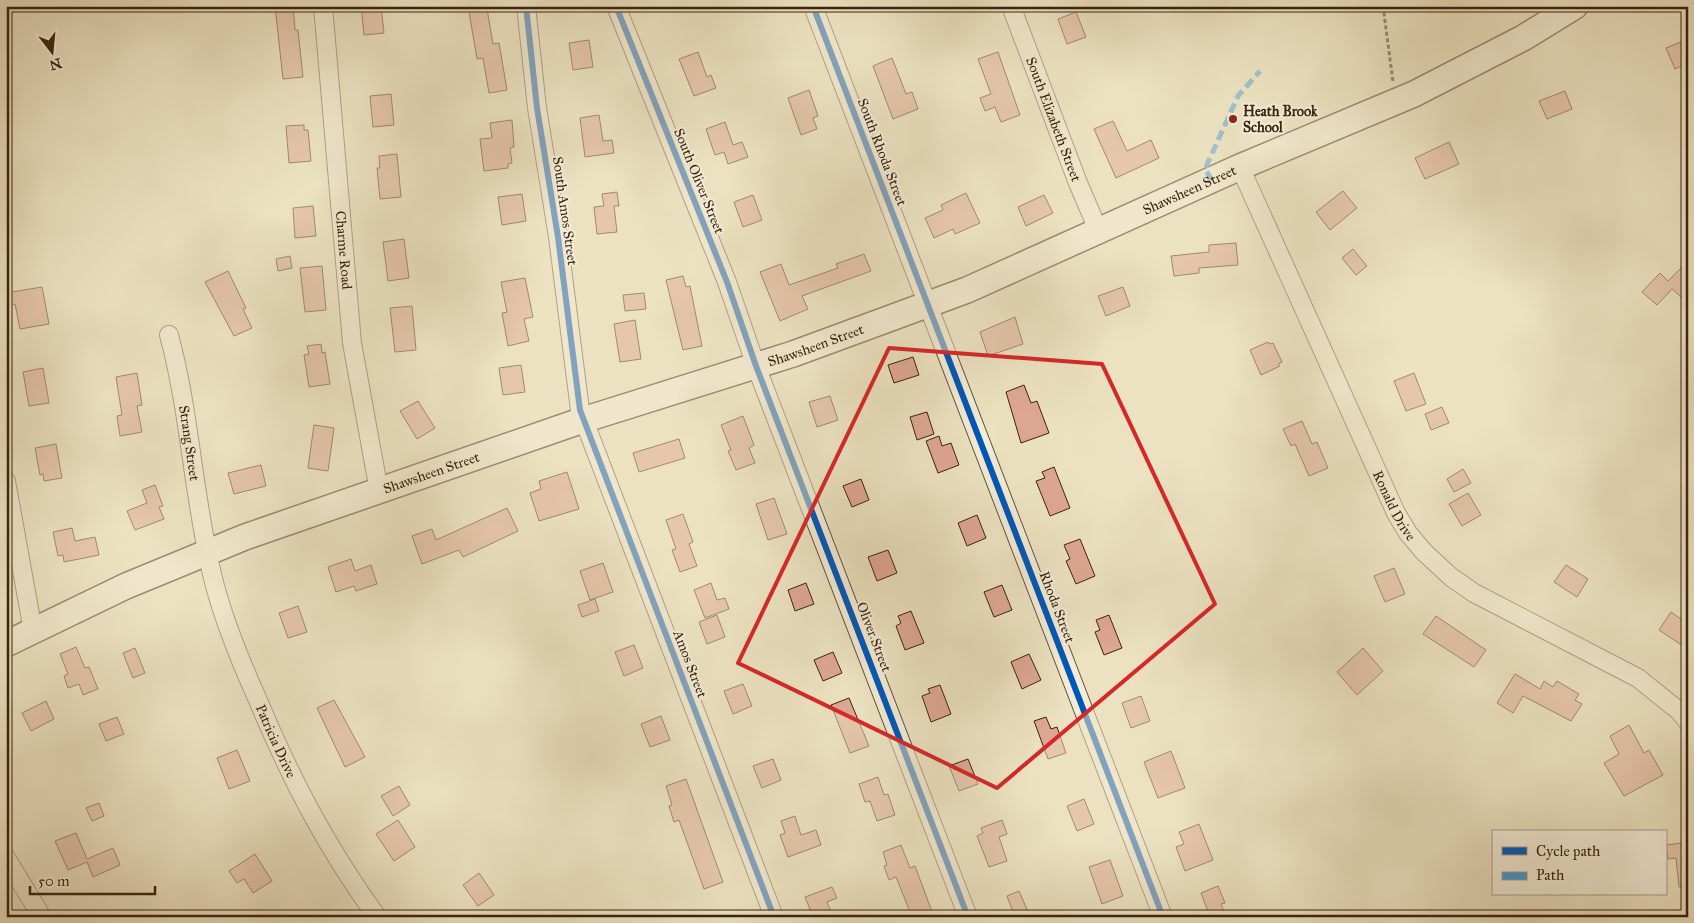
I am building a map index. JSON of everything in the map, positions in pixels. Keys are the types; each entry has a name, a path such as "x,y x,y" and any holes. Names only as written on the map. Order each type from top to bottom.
{"main road":[{"name":"Shawsheen Street","path":"6,644 126,586 207,552 583,420 756,366 927,306 994,280 1240,167 1414,94 1523,38 1575,6"}],"street":[{"name":"Charme Road","path":"323,6 352,343 379,491"},
{"name":"South Amos Street","path":"526,6 537,108 558,237 577,392 583,420"},
{"name":"South Oliver Street","path":"616,6 727,282 756,366"},
{"name":"South Rhoda Street","path":"813,6 927,306"},
{"name":"South Elizabeth Street","path":"1011,6 1078,183 1099,232"},
{"name":"Ronald Drive","path":"1240,167 1373,464 1396,513 1408,533 1451,577 1474,593 1638,678 1679,711 1688,722"},
{"name":"Rhoda Street","path":"927,306 1162,917"},
{"name":"Strang Street","path":"168,335 178,375 207,552"},
{"name":"Oliver Street","path":"756,366 968,917"},
{"name":"Amos Street","path":"583,420 774,917"},
{"path":"6,480 33,631"},
{"name":"Patricia Drive","path":"207,552 227,626 279,752 328,845 377,917"},
{"path":"6,858 42,917"}],"path":[{"path":"1383,6 1394,85"}],"highlighted area":[{"path":"889,348 1102,364 1215,604 997,788 738,663"}],"building":[{"path":"275,6 293,6 295,30 298,30 303,77 283,79"},
{"path":"361,6 381,6 384,33 364,35"},
{"path":"487,9 493,44 499,43 507,90 489,93 483,58 477,59 469,12"},
{"path":"1076,12 1086,37 1067,44 1058,19"},
{"path":"1688,39 1688,63 1675,69 1666,48"},
{"path":"589,40 593,67 573,70 569,43"},
{"path":"698,52 707,77 711,75 716,88 694,96 679,59"},
{"path":"998,52 1020,115 1001,122 995,107 985,111 980,98 991,94 978,59"},
{"path":"892,58 906,94 912,92 918,109 893,119 873,66"},
{"path":"809,90 818,116 813,118 817,129 801,135 788,98"},
{"path":"1565,91 1572,109 1547,119 1539,101"},
{"path":"391,94 394,125 373,127 370,96"},
{"path":"599,115 603,141 612,140 614,153 585,157 580,118"},
{"path":"512,120 514,147 510,148 512,163 508,164 508,168 484,171 480,139 492,138 490,123"},
{"path":"1113,121 1127,151 1151,140 1159,158 1116,178 1094,129"},
{"path":"725,122 733,145 742,142 748,157 728,164 724,152 715,155 706,129"},
{"path":"304,125 304,130 308,130 311,161 289,163 286,126"},
{"path":"1449,142 1459,164 1425,179 1415,158"},
{"path":"397,154 401,197 380,199 377,168 380,168 379,156"},
{"path":"1343,191 1357,208 1330,230 1316,212"},
{"path":"617,192 619,206 614,206 617,232 597,234 594,207 604,206 602,194"},
{"path":"966,193 980,223 955,234 953,229 934,238 925,218 943,210 941,205"},
{"path":"522,194 526,221 502,225 498,197"},
{"path":"753,195 762,220 743,227 734,202"},
{"path":"1044,195 1053,213 1026,226 1018,207"},
{"path":"313,206 316,236 295,238 293,208"},
{"path":"404,239 409,278 388,281 383,242"},
{"path":"1236,243 1238,265 1199,268 1199,273 1174,276 1171,256 1209,252 1209,245"},
{"path":"1353,249 1367,266 1356,275 1342,258"},
{"path":"864,254 871,271 802,296 808,309 780,321 760,272 781,264 789,285 838,268 836,264"},
{"path":"290,256 292,268 278,271 276,259"},
{"path":"1688,261 1688,303 1672,289 1657,305 1642,292 1660,273 1668,281"},
{"path":"322,266 326,310 305,312 300,268"},
{"path":"228,271 246,308 243,309 252,328 234,336 205,282"},
{"path":"683,276 686,287 690,286 702,346 683,350 666,280"},
{"path":"525,278 533,317 524,319 529,341 508,346 502,313 507,312 501,282"},
{"path":"42,287 49,324 20,329 15,304 6,306 6,293"},
{"path":"1123,287 1130,306 1106,316 1098,296"},
{"path":"644,293 646,309 625,311 623,295"},
{"path":"412,306 416,350 395,352 390,308"},
{"path":"1015,317 1023,344 988,356 980,332"},
{"path":"635,320 641,359 620,362 614,324"},
{"path":"1268,342 1269,344 1273,343 1282,362 1278,364 1280,366 1261,375 1250,350"},
{"path":"321,344 322,353 325,352 330,384 309,387 304,355 309,354 307,346"},
{"path":"913,357 919,375 894,383 888,365"},
{"path":"521,365 525,392 503,395 499,368"},
{"path":"43,368 49,403 29,406 23,372"},
{"path":"137,373 142,405 137,406 142,432 120,436 117,416 122,415 116,377"},
{"path":"1414,373 1426,404 1406,411 1394,381"},
{"path":"1024,385 1031,403 1037,401 1049,433 1021,443 1006,392"},
{"path":"830,396 838,420 817,427 809,402"},
{"path":"418,401 435,428 417,439 400,411"},
{"path":"1442,407 1449,423 1431,430 1425,414"},
{"path":"927,412 934,434 917,440 910,417"},
{"path":"743,416 754,445 749,448 755,463 736,470 728,451 731,450 721,425"},
{"path":"1302,421 1312,444 1317,442 1328,468 1309,476 1295,444 1291,446 1283,429"},
{"path":"314,425 334,428 328,471 308,468"},
{"path":"939,436 942,446 951,443 959,465 938,473 926,441"},
{"path":"679,439 685,458 639,472 633,453"},
{"path":"56,444 62,478 44,481 43,474 40,475 35,448"},
{"path":"261,465 266,486 234,494 228,473"},
{"path":"1054,467 1070,508 1050,516 1036,481 1045,478 1042,472"},
{"path":"1463,469 1471,483 1454,492 1447,479"},
{"path":"567,472 579,509 539,521 530,493 541,489 539,481"},
{"path":"861,479 869,500 852,507 843,486"},
{"path":"155,485 163,506 159,507 164,519 135,530 127,511 147,503 142,490"},
{"path":"1468,493 1481,515 1462,526 1449,504"},
{"path":"774,498 787,534 768,540 756,504"},
{"path":"507,508 518,531 463,557 459,550 422,564 412,536 432,529 436,540"},
{"path":"683,514 693,542 689,544 697,566 680,572 672,550 676,549 666,520"},
{"path":"977,515 986,538 967,546 958,523"},
{"path":"72,528 75,541 95,537 99,555 64,562 63,555 58,556 53,532"},
{"path":"1080,539 1095,576 1076,584 1066,561 1070,559 1064,545"},
{"path":"888,550 897,573 877,581 868,557"},
{"path":"351,559 355,571 371,565 377,584 356,591 354,586 336,592 328,567"},
{"path":"603,563 613,592 590,600 580,571"},
{"path":"1566,565 1588,579 1577,597 1554,582"},
{"path":"1394,568 1405,594 1385,602 1374,576"},
{"path":"711,583 717,600 725,598 729,609 705,618 694,590"},
{"path":"806,583 814,604 795,611 788,590"},
{"path":"1002,585 1012,610 994,617 984,592"},
{"path":"595,599 599,611 582,617 578,605"},
{"path":"298,606 307,632 288,638 279,613"},
{"path":"911,611 924,643 905,650 896,626 901,623 898,616"},
{"path":"1671,612 1688,624 1688,639 1683,646 1659,630"},
{"path":"717,615 725,637 707,644 699,622"},
{"path":"1109,615 1122,648 1104,655 1095,632 1100,630 1096,620"},
{"path":"1436,616 1486,650 1474,667 1423,634"},
{"path":"634,645 643,668 624,676 615,652"},
{"path":"76,647 85,668 89,667 98,689 83,695 79,684 68,688 64,676 68,674 60,654"},
{"path":"135,648 145,673 133,678 123,653"},
{"path":"1363,648 1383,671 1357,695 1337,672"},
{"path":"833,652 842,673 823,681 814,660"},
{"path":"1029,654 1041,680 1022,689 1011,662"},
{"path":"1515,674 1540,689 1544,681 1553,687 1557,681 1579,694 1575,700 1582,704 1571,721 1523,696 1513,713 1497,703"},
{"path":"743,684 752,706 733,714 724,691"},
{"path":"940,685 951,714 931,722 922,696 930,693 928,689"},
{"path":"1141,696 1150,721 1131,728 1122,703"},
{"path":"849,698 869,746 850,753 831,705"},
{"path":"334,700 365,757 345,767 317,708"},
{"path":"46,701 54,719 31,731 22,713"},
{"path":"661,716 670,740 650,747 641,724"},
{"path":"117,717 124,734 106,741 99,724"},
{"path":"1046,717 1051,729 1057,727 1066,753 1048,759 1034,721"},
{"path":"1629,725 1644,753 1649,750 1663,775 1624,796 1604,763 1619,754 1610,736"},
{"path":"237,750 250,781 229,789 217,758"},
{"path":"1171,751 1185,788 1158,798 1144,762"},
{"path":"773,759 781,780 762,788 753,766"},
{"path":"968,759 978,784 959,791 949,766"},
{"path":"878,777 884,795 888,794 895,815 877,821 870,801 865,802 859,784"},
{"path":"686,779 723,882 704,889 679,820 674,822 669,806 672,805 666,786"},
{"path":"399,786 410,805 393,816 381,796"},
{"path":"1084,799 1094,824 1077,831 1067,806"},
{"path":"99,803 104,816 92,821 86,808"},
{"path":"795,816 801,835 816,830 821,845 788,857 780,835 785,833 781,821"},
{"path":"398,820 415,847 394,861 376,834"},
{"path":"1002,820 1007,834 999,837 1007,861 989,867 977,836 983,833 981,828"},
{"path":"1199,824 1213,860 1185,871 1176,847 1184,844 1179,832"},
{"path":"76,833 87,859 113,848 120,865 93,877 87,862 68,870 55,841"},
{"path":"1688,842 1688,886 1679,887 1676,858 1668,859 1666,845"},
{"path":"901,845 910,868 915,866 934,917 912,917 896,877 889,880 884,866 887,865 883,852"},
{"path":"255,854 272,881 253,893 244,879 237,883 229,871"},
{"path":"1110,860 1123,896 1102,904 1089,867"},
{"path":"479,873 494,895 478,906 463,885"},
{"path":"1218,886 1225,903 1221,904 1226,917 1210,917 1201,893"},
{"path":"832,887 837,898 827,902 833,917 813,917 805,897"},
{"path":"1019,891 1029,917 1015,917 1007,896"}],"marked path":[{"path":"1212,180 1205,169 1238,96 1260,71"}],"cycle path":[{"path":"526,6 537,108 558,237 580,410 774,917"},
{"path":"616,6 727,282 756,366 968,917"},
{"path":"813,6 1163,917"}],"place":[{"name":"Heath Brook School","path":"1233,119"}]}
